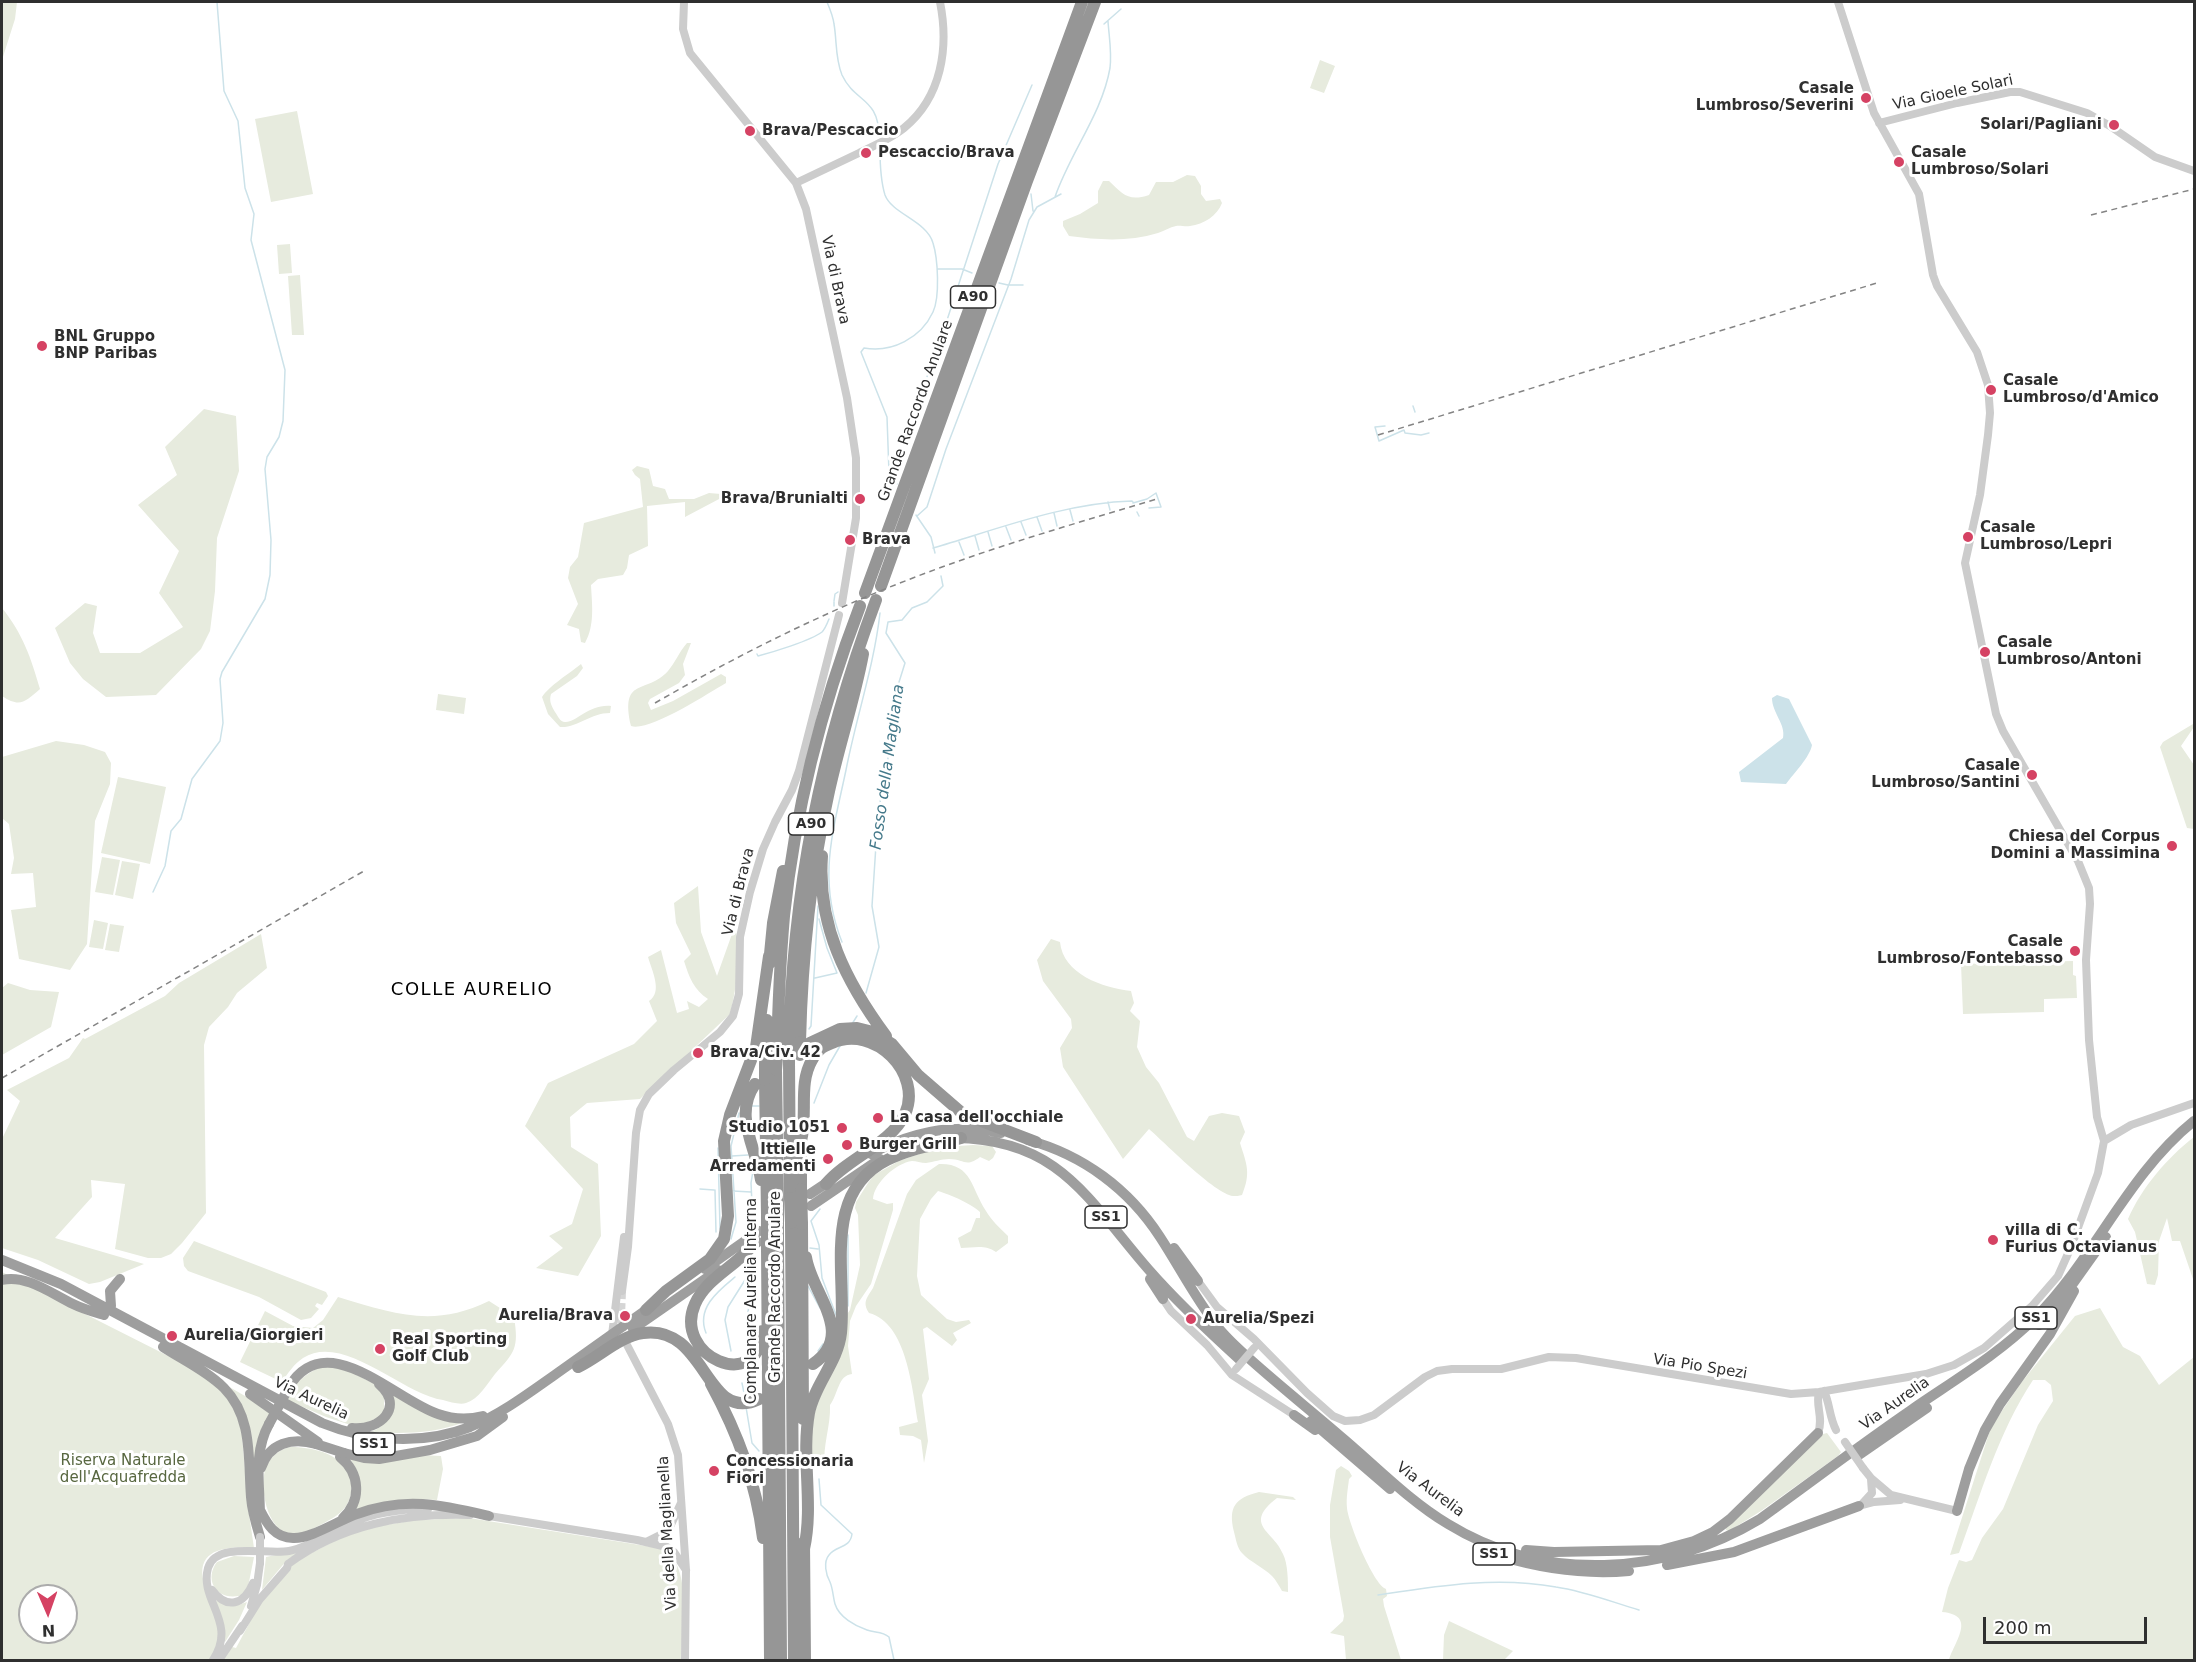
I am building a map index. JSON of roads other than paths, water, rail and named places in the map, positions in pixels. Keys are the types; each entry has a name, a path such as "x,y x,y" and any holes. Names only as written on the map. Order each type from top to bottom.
{"highway":[{"name":"Grande Raccordo Anulare","path":"794,1660 798,1230 790,1197 798,1050 795,928 812,816 869,602 1082,2"},
{"name":"Grande Raccordo Anulare","path":"881,586 1027,181 1095,2"},
{"name":"Grande Raccordo Anulare","path":"782,1660 778,1241 771,1209 773,1064 784,914 814,751 838,670 869,602"},
{"path":"805,1660 798,1230 808,1196 801,1141 798,1050 815,860 827,799 857,686 869,602"},
{"path":"827,799 828,812 822,860 825,909 838,959 851,985 892,1044 918,1075 963,1114 1036,1142"},
{"name":"Complanare Aurelia Interna","path":"770,1660 756,1245 771,1209 760,1082 773,1064 769,956 773,923 795,821 803,801"},
{"path":"646,1310 710,1259 724,1239 728,1222 725,1136 730,1115 756,1047 769,956"},
{"path":"798,1050 835,1036 857,1033 878,1034 892,1044"},
{"path":"826,1184 841,1168 893,1131 908,1106 909,1095 906,1081 891,1057 872,1041 857,1033"},
{"path":"801,1141 805,1122 805,1084 808,1068 816,1053 835,1036"},
{"path":"760,1082 747,1099 744,1114 771,1209"},
{"name":"Via Aurelia","path":"808,1196 878,1150 900,1140 929,1132 954,1128 980,1129 1036,1142 1069,1154 1108,1179 1136,1206 1155,1229 1206,1311 1228,1339 1417,1502 1446,1523 1497,1548 1553,1562 1580,1565 1622,1565 1650,1562 1682,1554 1743,1530 1998,1349 2031,1323 2062,1287 2155,1158 2194,1121"},
{"name":"Via Aurelia","path":"808,1196 886,1155 929,1141 961,1138 988,1140 1008,1144 1047,1161 1081,1188 1165,1288 1205,1328 1431,1522 1456,1538 1500,1556 1537,1567 1580,1572 1628,1572 1667,1565 1721,1548 1765,1524 2002,1356 2049,1315 2160,1163 2194,1130"},
{"path":"804,1549 808,1529 808,1421 814,1395 832,1362 840,1339 842,1233 849,1201 863,1178 885,1160 912,1150 961,1138"},
{"path":"1155,1229 1171,1243 1198,1281"},
{"path":"798,1230 809,1270 832,1326 827,1347 813,1364"},
{"path":"756,1245 763,1279 759,1346 754,1354 744,1362 733,1365 717,1361 703,1350 693,1335 691,1322 693,1309 708,1285 756,1245"},
{"name":"Via Aurelia","path":"2,1260 61,1284 322,1424 342,1431 375,1437 424,1437 470,1427 511,1404 646,1310 756,1245"},
{"name":"Via Aurelia","path":"2,1267 108,1311 163,1347 325,1432 375,1444 407,1445 445,1441 472,1433 503,1417 756,1245"},
{"path":"1133,1251 1163,1299"},
{"path":"1956,1511 1972,1459 1985,1430 2000,1404 2050,1334 2091,1259"},
{"path":"108,1311 110,1291 120,1279"},
{"path":"2,1280 23,1281 78,1306 108,1311 167,1337 193,1355"},
{"path":"88,1290 108,1311"},
{"path":"578,1367 632,1336 643,1333 657,1333 676,1339 687,1348 711,1384 738,1438 754,1487 763,1543 766,1606 770,1634"},
{"path":"163,1347 213,1379 229,1394 240,1411 246,1427 251,1499 260,1537"},
{"path":"260,1537 258,1483 260,1452 268,1426 289,1386 303,1371 325,1362 345,1364 445,1417 475,1418 511,1404"},
{"path":"322,1424 364,1429 382,1422 388,1411 389,1400 385,1391 372,1378"},
{"path":"711,1384 735,1402 756,1400"},
{"path":"250,1394 317,1443 342,1455 364,1458 379,1459 422,1452 477,1436 503,1417"},
{"path":"1294,1415 1350,1454"},
{"path":"268,1426 268,1437 279,1445"},
{"path":"1473,1538 1542,1552 1661,1550 1688,1544 1706,1536 1730,1519 1818,1433"},
{"path":"258,1483 265,1457 279,1445 297,1441 317,1443"},
{"path":"341,1520 352,1506 357,1488 351,1468 342,1455"},
{"path":"260,1510 276,1533 289,1538 304,1536 341,1520 383,1506 419,1503 442,1505 489,1516"},
{"path":"1667,1565 1734,1552 1859,1506"}],"street":[{"name":"Via di Brava","path":"684,2 684,33 692,56 796,183 804,202 847,398 855,451 856,512 850,563 842,603"},
{"path":"796,183 887,139 918,114 936,81 942,62 945,41 940,2"},
{"path":"1838,2 1869,101 1919,194 1931,265 1937,286 1977,352 1987,378 1990,403 1989,430 1979,500 1966,550 1966,573 2000,726 2073,852 2089,888 2086,956 2089,1040 2097,1117 2104,1141 2132,1125 2194,1102"},
{"name":"Via Gioele Solari","path":"1879,123 1957,103 2020,92 2089,114 2153,156 2194,171"},
{"name":"Via di Brava","path":"612,1335 631,1207 636,1133 644,1102 674,1070 720,1032 733,1016 739,994 740,937 750,892 766,843 796,782 839,615"},
{"name":"Via Pio Spezi","path":"1256,1345 1333,1416 1341,1420 1357,1421 1374,1416 1425,1377 1437,1371 1501,1369 1552,1357 1576,1358 1791,1394 1822,1392 1913,1377 1954,1365 1991,1343 2044,1293 2061,1270 2074,1240 2098,1176 2104,1141"},
{"path":"1198,1281 1217,1307 1256,1345 1234,1372"},
{"path":"1163,1299 1171,1311 1234,1372 1294,1415"},
{"name":"Via della Maglianella","path":"626,1343 673,1435 679,1461 686,1569 685,1660"},
{"path":"1829,1404 1841,1389"},
{"path":"1822,1392 1829,1404 1829,1414 1836,1430"},
{"path":"1818,1433 1821,1421 1819,1408 1822,1392"},
{"path":"1791,1394 1819,1408 1871,1478 1888,1493 1956,1511"},
{"path":"1818,1433 1825,1429 1836,1430"},
{"path":"1859,1506 1871,1495 1871,1478"},
{"path":"1859,1506 1906,1499"},
{"path":"666,1533 673,1525 682,1501"},
{"path":"213,1660 222,1641 222,1626 208,1585 207,1577 211,1561 231,1551 293,1550 352,1522 378,1514 426,1509 489,1516 645,1542 667,1547 674,1552 686,1569"},
{"path":"219,1660 260,1599 288,1564 332,1538 359,1528 399,1518 427,1515 489,1516"},
{"path":"645,1542 666,1533 677,1533 685,1539 678,1545 667,1547"},
{"path":"240,1631 255,1594 260,1563 260,1537"},
{"path":"207,1577 211,1588 219,1598 228,1602 241,1601 249,1594 260,1563"}],"water":[{"path":"1777,695 1789,699 1812,745 1811,750 1786,784 1741,782 1739,772 1783,738 1783,728 1774,709 1772,698"}],"waterway":[{"path":"153,892 165,866 171,831 181,819 192,779 220,741 223,723 220,679 222,672 265,599 270,575 271,540 265,469 267,457 279,437 283,421 285,370 251,240 254,214 245,188 238,121 224,91 217,2"},
{"name":"Fosso della Magliana","path":"827,2 834,21 837,56 842,75 853,91 871,107 878,124 879,137"},
{"path":"1104,24 1121,9"},
{"path":"1055,197 1106,85 1111,62 1108,21"},
{"path":"909,437 919,395 933,363 998,164 1032,85"},
{"name":"Fosso della Magliana","path":"880,149 885,195 889,202 930,235 937,268 935,305 928,321 921,329 895,346 864,348 861,352 887,417 889,473 897,484"},
{"path":"1031,194 1033,211"},
{"path":"917,516 927,507 946,449 1011,279 1029,220 1037,207 1061,194"},
{"path":"937,269 962,269 972,273"},
{"path":"999,283 1023,285"},
{"path":"1413,406 1415,412"},
{"path":"1385,426 1375,427 1379,441 1404,430 1405,433 1421,435 1429,433"},
{"path":"1133,503 1147,499 1156,493 1161,507 1149,508"},
{"path":"1108,502 1110,510"},
{"path":"933,548 1056,512 1107,503 1133,502"},
{"path":"1070,510 1073,521"},
{"path":"1137,512 1139,516"},
{"path":"1054,513 1057,526"},
{"name":"Fosso della Magliana","path":"916,515 931,537 935,553"},
{"path":"1037,517 1042,531"},
{"path":"1021,522 1026,535"},
{"path":"1006,527 1011,540"},
{"path":"988,532 992,546"},
{"path":"975,536 979,550"},
{"path":"959,542 964,555"},
{"name":"Fosso della Magliana","path":"866,993 879,947 872,906 878,814 890,747 894,698 905,663 886,633 888,622 902,620 912,608 927,602 943,586 941,576"},
{"path":"834,601 835,594 838,592"},
{"path":"842,942 834,919 830,897 832,835 874,653 880,613"},
{"path":"757,654 758,656 782,649 816,635 823,631 829,619"},
{"path":"809,1029 818,906"},
{"path":"815,978 837,973 819,919"},
{"name":"Fosso della Magliana","path":"852,1024 857,1016"},
{"name":"Fosso della Magliana","path":"814,1103 829,1065 840,1046"},
{"path":"751,1106 759,1106"},
{"path":"731,1239 736,1222 731,1146 739,1113"},
{"path":"718,1148 720,1229"},
{"path":"732,1156 748,1155"},
{"name":"Fosso della Magliana","path":"753,1171 751,1183 753,1224"},
{"path":"700,1189 714,1190"},
{"path":"715,1190 716,1232"},
{"path":"733,1191 751,1192"},
{"path":"820,1209 811,1221 819,1245 822,1278 836,1315"},
{"path":"848,1235 848,1306"},
{"path":"810,1248 818,1249"},
{"name":"Fosso della Magliana","path":"731,1351 725,1320 728,1307 750,1272 754,1256"},
{"path":"706,1333 704,1324 706,1308 716,1294 735,1277"},
{"path":"808,1286 820,1308"},
{"path":"750,1301 747,1317 751,1344"},
{"path":"749,1321 757,1321"},
{"path":"818,1351 823,1344"},
{"name":"Fosso della Magliana","path":"742,1383 745,1398"},
{"name":"Fosso della Magliana","path":"746,1407 752,1443 759,1451"},
{"name":"Fosso della Magliana","path":"819,1479 821,1505 852,1534 849,1542 832,1552 826,1561 826,1572 837,1609 853,1623 889,1637 894,1660"},
{"path":"1378,1595 1467,1583 1511,1582 1566,1589 1639,1610"}],"tunnel":[{"path":"622,1291 622,1331"}],"railway":[{"path":"2091,215 2194,189"},
{"path":"1378,435 1877,283"},
{"path":"655,703 784,634 884,589 1007,545 1157,499"},
{"path":"2,1078 364,871"}],"place":[{"name":"Casale Lumbroso/Severini","path":"1866,98"},
{"name":"Solari/Pagliani","path":"2114,125"},
{"name":"Brava/Pescaccio","path":"750,131"},
{"name":"Pescaccio/Brava","path":"866,153"},
{"name":"Casale Lumbroso/Solari","path":"1899,162"},
{"name":"BNL Gruppo BNP Paribas","path":"42,346"},
{"name":"Casale Lumbroso/d'Amico","path":"1991,390"},
{"name":"Brava/Brunialti","path":"860,499"},
{"name":"Casale Lumbroso/Lepri","path":"1968,537"},
{"name":"Brava","path":"850,540"},
{"name":"Casale Lumbroso/Antoni","path":"1985,652"},
{"name":"Casale Lumbroso/Santini","path":"2032,775"},
{"name":"Chiesa del Corpus Domini a Massimina","path":"2172,846"},
{"name":"Casale Lumbroso/Fontebasso","path":"2075,951"},
{"name":"Brava/Civ. 42","path":"698,1053"},
{"name":"La casa dell'occhiale","path":"878,1118"},
{"name":"Studio 1051","path":"842,1128"},
{"name":"Burger Grill","path":"847,1145"},
{"name":"Ittielle Arredamenti","path":"828,1159"},
{"name":"villa di C. Furius Octavianus","path":"1993,1240"},
{"name":"Aurelia/Brava","path":"625,1316"},
{"name":"Aurelia/Spezi","path":"1191,1319"},
{"name":"Aurelia/Giorgieri","path":"172,1336"},
{"name":"Real Sporting Golf Club","path":"380,1349"},
{"name":"Concessionaria Fiori","path":"714,1471"}],"district":[{"name":"COLLE AURELIO","path":"472,990"}],"park label":[{"name":"Riserva Naturale dell'Acquafredda","path":"123,1470"}]}
